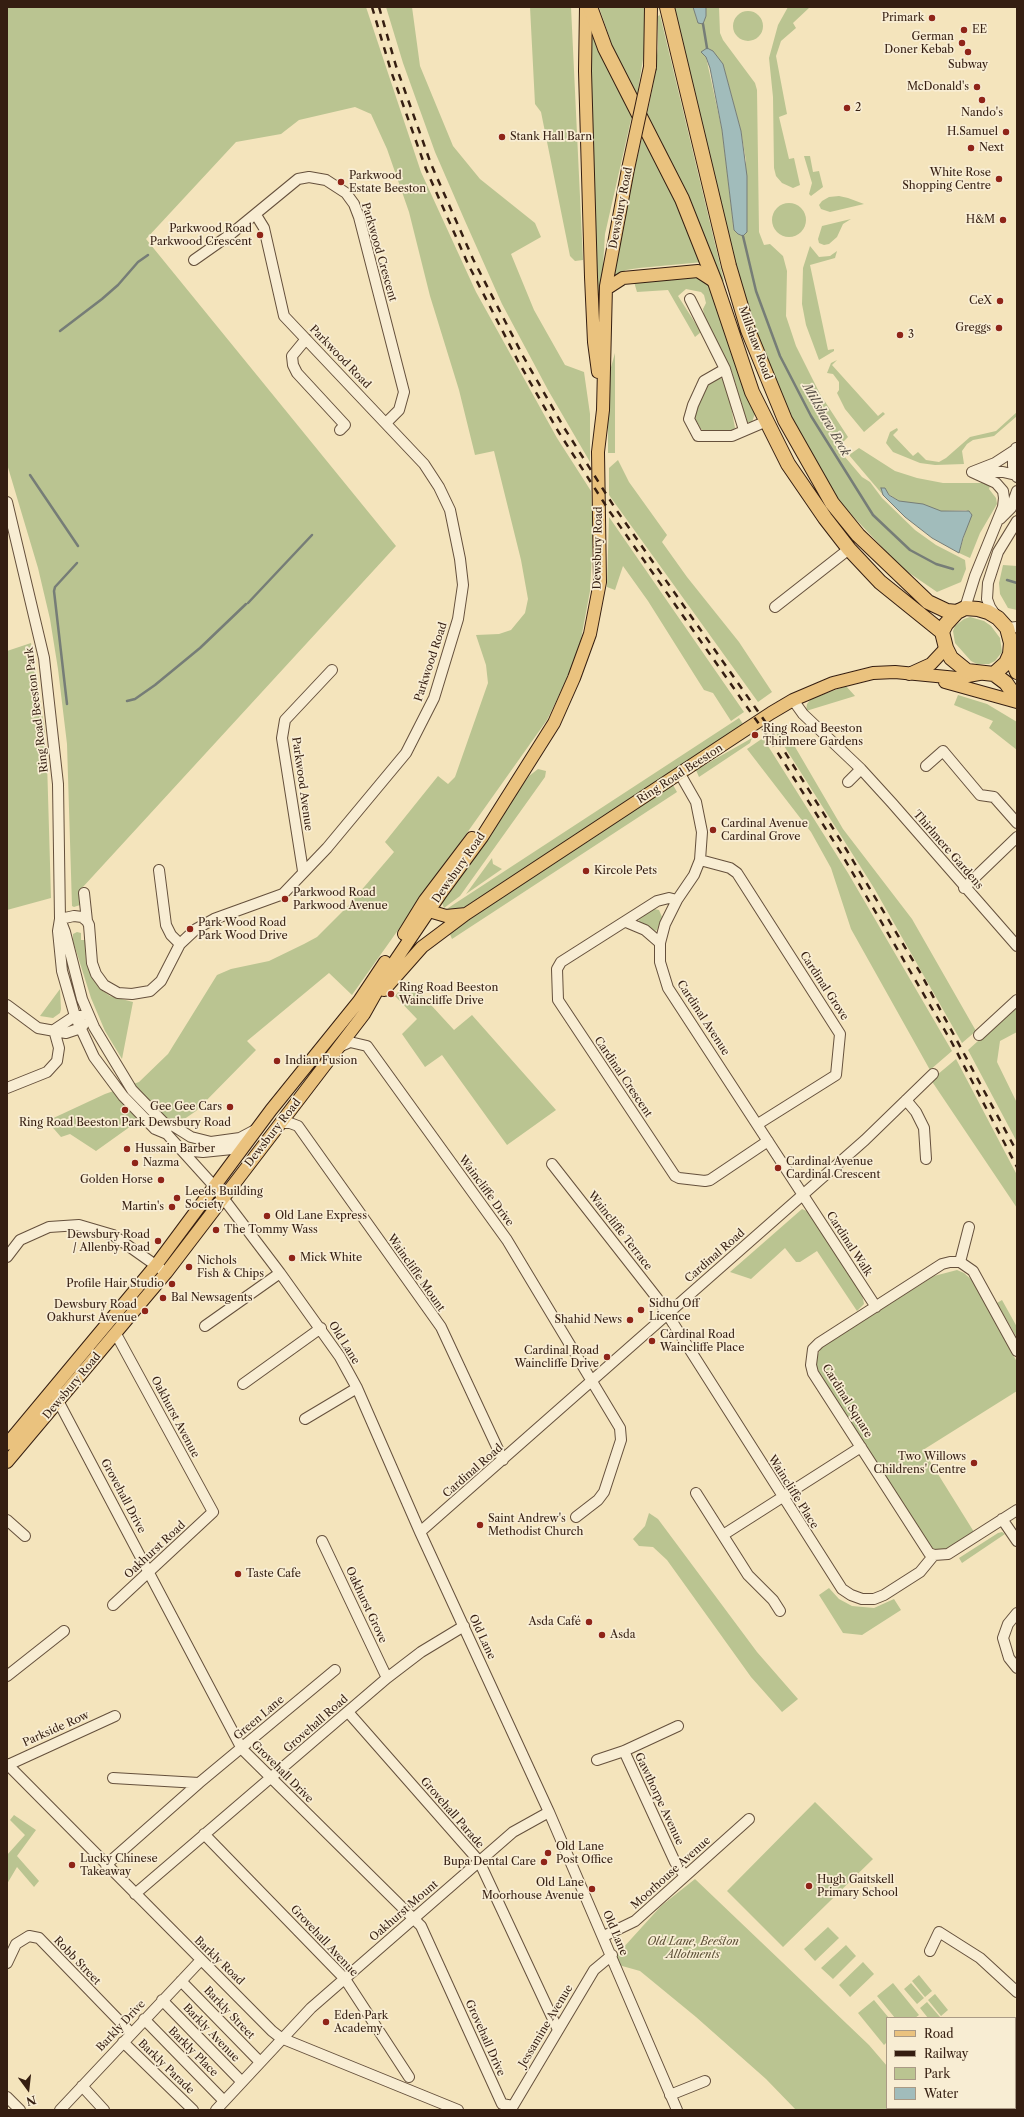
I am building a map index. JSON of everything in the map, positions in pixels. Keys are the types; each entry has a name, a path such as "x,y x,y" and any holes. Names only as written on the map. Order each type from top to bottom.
{"highway":[{"name":"Millshaw Road","path":"590,7 605,48 682,199 715,282 752,392 788,464 825,518 849,549 886,587 942,632"},
{"name":"Millshaw Road","path":"667,7 737,294 748,330 785,420 832,503 858,535 928,602 947,611 961,610"},
{"path":"720,299 737,294"},
{"path":"1017,672 1013,645 1007,624 978,609 961,610 946,624 942,632 946,648 959,666 967,671 978,674 994,674 1006,683 1017,699"},
{"path":"994,674 1006,663 1013,645"}],"main road":[{"name":"Dewsbury Road","path":"586,7 585,71 593,320 603,410"},
{"name":"Dewsbury Road","path":"7,1462 166,1273 364,1014 456,858 514,785 554,723 574,678 590,634 600,582 598,478 603,410 606,288 628,169 650,67 651,7"},
{"path":"606,288 623,278 698,271 715,282"},
{"path":"908,675 931,664 946,648"},
{"name":"Ring Road Beeston","path":"364,1014 406,963 428,942 466,914 793,700 833,683 873,673 894,672 908,675 956,678 978,674"},
{"path":"937,677 948,683 1017,702"},
{"name":"Ring Road Beeston","path":"423,915 446,916 466,914"},
{"name":"Dewsbury Road","path":"7,1444 156,1266 257,1128 359,1001 423,915"},
{"path":"423,915 437,931 442,932"},
{"path":"242,1148 266,1143"}],"street":[{"name":"Parkwood Crescent","path":"194,260 256,215 298,179 309,177 326,180 346,193 354,204 404,392 399,410 386,424"},
{"name":"Parkwood Road","path":"84,893 87,922 89,925 92,963 96,974 104,984 118,992 132,994 150,990 161,981 168,970 180,944 196,929 214,919 284,894 303,871 327,848 406,753 434,698 458,619 463,585 460,559 450,510 439,487 424,464 284,316 264,228 256,215"},
{"path":"690,299 725,369 744,430"},
{"path":"306,339 292,356 293,365 298,373 345,425 340,430"},
{"path":"725,369 704,381 688,419 698,436 732,436 767,421"},
{"path":"972,472 995,463 1016,449"},
{"path":"1016,449 1013,466 1016,476"},
{"path":"961,610 1003,507 1004,498 1003,491 996,483 972,472"},
{"path":"972,472 1003,472 1016,476"},
{"path":"994,527 1011,508 1017,491"},
{"name":"Ring Road Beeston Park","path":"7,502 44,658 58,784 60,919 58,931 62,971 75,1016 94,1057 123,1096 155,1129 167,1134 182,1150 183,1154 214,1186 223,1199"},
{"path":"1007,624 990,607 988,599 988,583 998,552 1017,521"},
{"path":"775,607 849,549"},
{"name":"Parkwood Avenue","path":"303,871 282,738 285,720 332,670"},
{"name":"Thirlmere Gardens","path":"793,700 803,714 861,769 964,888 1017,946"},
{"path":"926,766 943,751 980,795 994,797 1017,823"},
{"path":"848,782 861,769"},
{"name":"Cardinal Avenue","path":"680,774 696,802 702,832 700,860 694,875 677,900 665,924 660,943 660,962 668,988 803,1194"},
{"path":"964,888 1017,837"},
{"name":"Cardinal Grove","path":"700,860 730,868 737,873 840,1034 836,1075 758,1124"},
{"path":"159,870 166,925 171,935 180,944"},
{"name":"Cardinal Crescent","path":"677,900 669,898 658,901 561,962 557,969 558,1000 675,1176 679,1178 710,1180 768,1141"},
{"path":"60,919 74,916 82,917 87,922"},
{"name":"Ring Road Beeston Park","path":"60,919 89,1016 100,1039 132,1090 164,1123 167,1134"},
{"path":"626,922 645,930 660,943"},
{"path":"979,1035 1017,1000"},
{"path":"7,1006 38,1028 66,1033 81,1028 89,1016"},
{"path":"54,1030 75,1016 89,1016"},
{"path":"7,1088 47,1072 57,1061 59,1048 54,1030"},
{"name":"Waincliffe Drive","path":"339,1047 350,1042 367,1046 507,1240 620,1428 622,1436 602,1496 576,1517"},
{"name":"Cardinal Road","path":"420,1532 803,1194 933,1074"},
{"path":"906,1100 916,1112 924,1128 926,1159"},
{"path":"164,1123 172,1125 191,1137 211,1142 240,1138 257,1128"},
{"name":"Waincliffe Mount","path":"282,1123 290,1123 298,1126 441,1327 503,1460"},
{"path":"182,1150 203,1152 242,1148"},
{"name":"Waincliffe Terrace","path":"552,1164 668,1314"},
{"name":"Cardinal Walk","path":"803,1194 876,1307"},
{"name":"Old Lane","path":"223,1199 321,1328 357,1388 420,1532 549,1812 604,1936 677,2110"},
{"path":"7,1257 20,1240 48,1227 79,1225 113,1235 166,1273"},
{"path":"969,1227 960,1262 973,1271 1017,1351"},
{"name":"Cardinal Square","path":"934,1555 924,1548 813,1373 811,1357 813,1349 819,1343 942,1264 960,1262"},
{"path":"205,1326 280,1273"},
{"name":"Waincliffe Place","path":"668,1314 836,1582 851,1595 862,1599 874,1599 884,1595 920,1572 934,1555"},
{"path":"243,1384 321,1328"},
{"name":"Oakhurst Avenue","path":"116,1334 213,1512"},
{"path":"305,1420 357,1388"},
{"name":"Grovehall Drive","path":"52,1390 150,1571 242,1748 421,1926 502,2104"},
{"path":"723,1535 861,1447"},
{"path":"696,1493 748,1575 773,1600 780,1611"},
{"path":"934,1555 948,1554 1017,1510"},
{"name":"Oakhurst Road","path":"113,1605 213,1512"},
{"path":"1002,1519 1017,1541"},
{"path":"7,1520 25,1536"},
{"name":"Oakhurst Grove","path":"322,1541 387,1678"},
{"path":"1017,1613 1008,1624 1003,1638 1009,1658 1017,1668"},
{"name":"Grovehall Road","path":"135,1894 387,1678 421,1652 464,1626"},
{"path":"7,1676 64,1631"},
{"name":"Green Lane","path":"106,1865 198,1783 335,1670"},
{"name":"Grovehall Parade","path":"348,1712 479,1861 558,2030"},
{"name":"Parkside Row","path":"7,1765 115,1716"},
{"name":"Gawthorpe Avenue","path":"597,1760 624,1751 678,1726"},
{"name":"Gawthorpe Avenue","path":"624,1751 675,1862 685,1876"},
{"name":"Barkly Road","path":"7,1765 272,2031 282,2038 458,2110"},
{"path":"112,1778 198,1783"},
{"name":"Oakhurst Mount","path":"219,2107 310,2008 414,1919 512,1832 549,1812"},
{"name":"Moorhouse Avenue","path":"604,1936 636,1921 749,1819"},
{"name":"Grovehall Avenue","path":"204,1834 345,1979 409,2077"},
{"path":"930,1950 939,1932 980,1958 1017,1992"},
{"name":"Robb Street","path":"7,1963 16,1944 29,1936 39,1938 131,2033"},
{"name":"Jessamine Avenue","path":"502,2104 513,2106 594,1970 612,1955"},
{"name":"Barkly Drive","path":"60,2110 201,1960"},
{"name":"Barkly Street","path":"181,1981 260,2062"},
{"name":"Barkly Avenue","path":"162,2000 242,2082"},
{"name":"Barkly Place","path":"144,2019 219,2107"},
{"name":"Barkly Parade","path":"123,2042 193,2110"},
{"path":"670,2095 705,2081"},
{"path":"82,2086 104,2110"},
{"path":"7,2097 20,2110"}],"green space":[{"path":"7,7 366,7 421,172 476,292 557,438 591,491 593,536 590,591 581,639 569,674 547,720 352,995 329,973 247,1041 256,1050 196,1111 180,1122 131,1126 96,1151 70,1134 61,1137 47,1121 105,1094 139,1082 168,1054 217,975 231,969 269,961 304,944 317,937 347,907 394,852 385,842 438,776 448,784 455,777 488,683 486,665 476,635 499,634 511,630 525,613 528,599 521,560 494,451 475,455 459,390 430,296 409,212 387,149 371,114 355,107 299,120 281,134 236,142 146,239 396,546 82,888 82,901 80,905 74,907 72,906 67,744 58,669 50,619 38,568 7,464"},
{"path":"386,7 412,7 420,66 453,146 480,179 535,223 541,237 511,254 534,310 565,365 584,372 590,414 590,462 548,390 502,304 435,152 403,63"},
{"path":"530,7 571,7 583,260 575,261 570,256 541,112 535,104"},
{"path":"599,7 647,7 645,47 637,96 624,74"},
{"path":"673,7 693,7 698,23 706,16 706,7 719,7 720,33 723,40 755,83 757,90 759,232 764,245 770,244 783,256 787,271 786,316 796,346 820,394 848,437 841,444 836,441 834,444 862,477 870,482 882,498 915,530 936,545 965,560 966,569 961,582 937,592 902,568 847,510 827,485 793,425 760,349 727,231","holes":["706,57 723,64 741,131 746,161 743,236 734,230 722,130"]},
{"path":"788,7 810,7 793,23 796,28 781,41 776,56 787,114 779,117 789,159 794,158 800,185 793,188 782,183 776,176 774,168 773,97 769,58 778,25"},
{"path":"748,11 754,12 762,20 762,32 754,40 748,41 742,40 734,32 733,26 734,20 742,12"},
{"path":"660,15 724,282 720,277 689,196 647,115 653,86 658,48 658,16"},
{"path":"593,30 632,115 605,234 600,316 598,316 589,70"},
{"path":"643,133 664,172 703,262 626,270 614,276 618,242"},
{"path":"804,156 810,156 813,172 819,171 823,187 811,196 809,194 812,183"},
{"path":"839,196 864,204 830,212 821,209 819,205 822,201 829,197"},
{"path":"789,203 801,208 806,220 801,232 789,237 777,232 772,220 777,208"},
{"path":"851,219 843,224 837,237 829,244 824,245 819,243 818,239 822,226"},
{"path":"810,246 819,257 830,256 837,251 835,258 810,265 828,350 834,349 834,351 819,360 806,325 802,304 803,268"},
{"path":"697,276 706,281 713,295 736,367 756,411 752,422 747,422 732,372 704,315 703,309 706,303 704,295 701,292 686,289 678,296 701,332 695,337 668,290 637,292 634,282"},
{"path":"615,353 615,453 608,453 608,378"},
{"path":"837,360 832,365 878,416 883,412 885,414 864,432 845,409 837,393 839,390 839,382 833,374 827,373 831,363"},
{"path":"720,378 726,380 735,428 730,433 706,432 701,429 693,415 707,385 710,382"},
{"path":"1017,412 1017,416 994,436 973,440 967,444 962,451 964,464 935,465 920,463 893,452 886,443 890,432 897,428 898,430 893,435 913,456 918,452 926,460 939,462 946,458 970,437 996,431"},
{"path":"859,448 895,471 917,478 943,483 986,483 990,486 989,489 996,498 997,504 980,533 970,558 959,553 971,513 966,510 941,511 899,501 881,489 883,495 849,455"},
{"path":"618,460 629,482 667,535 662,542 687,577 739,642 772,692 758,702 609,495 609,468"},
{"path":"609,517 744,712 731,721 713,693 704,690 648,601 623,566 615,590 607,587"},
{"path":"1003,565 1017,566 1017,610 1008,608 1000,594 999,583"},
{"path":"970,617 984,621 991,626 1000,638 1002,652 995,661 989,664 977,664 971,661 955,643 953,631 955,626 964,619"},
{"path":"31,643 44,725 47,761 51,898 7,910 7,651"},
{"path":"846,686 855,696 806,711 807,704 811,699"},
{"path":"958,695 987,704 1017,722 1017,750 989,728 993,721 954,705"},
{"path":"739,718 743,724 466,907 445,910"},
{"path":"784,728 843,829 912,919 976,1031 962,1043 874,888 774,730"},
{"path":"752,738 750,743 699,777 696,770"},
{"path":"763,738 848,873 952,1051 930,1070 851,929 831,868 811,832 747,749"},
{"path":"538,769 546,771 545,777 460,896 444,908 441,900 529,776"},
{"path":"673,785 677,792 452,939 449,932"},
{"path":"492,858 493,864 502,869 466,894"},
{"path":"654,909 659,910 662,917 657,930 655,931 640,923 639,920 640,917"},
{"path":"77,932 81,933 81,940 85,940 86,963 92,978 100,989 110,996 133,1002 122,1059 105,1031 91,998 73,941 73,934"},
{"path":"408,980 454,1030 472,1015 556,1110 507,1145 442,1055 425,1067 402,1034 417,1019 395,996"},
{"path":"60,989 60,1013 53,1018 40,1016"},
{"path":"1017,1006 1017,1032 1000,1041 997,1062 1017,1103 1017,1142 968,1050"},
{"path":"956,1059 1017,1175 1017,1208 931,1080"},
{"path":"802,1209 809,1212 862,1294 864,1304 857,1311 817,1251 800,1262 796,1262 785,1248 751,1279 730,1272"},
{"path":"957,1270 964,1273 973,1281 1017,1362 1017,1391 923,1450 974,1532 947,1550 941,1551 935,1550 926,1543 817,1370 816,1359 821,1348 934,1276"},
{"path":"1002,1300 1017,1327 1017,1338 997,1303"},
{"path":"649,1513 658,1519 757,1652 798,1699 782,1712 751,1677 667,1560 653,1547 639,1546 633,1539 645,1526"},
{"path":"1002,1532 1005,1534 962,1563 959,1558 998,1533"},
{"path":"829,1588 839,1599 852,1606 874,1608 894,1599 901,1610 862,1635 843,1633 819,1595"},
{"path":"815,1802 873,1859 783,1947 727,1891"},
{"path":"14,1815 36,1830 17,1856 39,1881 34,1887 17,1867 7,1884 7,1855 25,1835 10,1820"},
{"name":"Old Lane, Beeston Allotments","path":"695,1879 869,2045 886,2065 886,2109 926,2110 796,2110 766,2079 696,2017 640,1971 615,1964 613,1959 661,1906"},
{"path":"828,1927 839,1938 815,1961 804,1949"},
{"path":"846,1945 856,1956 833,1979 821,1968"},
{"path":"863,1962 874,1974 850,1997 839,1985"},
{"path":"919,1975 932,1991 925,1997 912,1981"},
{"path":"893,1983 919,2015 916,2017 894,2017 877,1996"},
{"path":"911,1983 924,1998 917,2004 904,1989"},
{"path":"935,1994 948,2010 941,2016 928,2000"},
{"path":"874,2000 888,2017 886,2017 886,2043 884,2045 858,2013"},
{"path":"927,2002 940,2017 927,2017 920,2008"}],"water":[{"path":"693,7 706,7 706,16 703,24 698,23"},
{"path":"707,48 713,51 723,64 741,131 747,176 747,232 743,236 734,230 722,130 710,68 706,57 701,52"},
{"path":"881,488 885,488 889,495 899,501 923,504 941,511 969,511 972,515 959,553 932,538 905,517 883,495"}],"waterway":[{"name":"Millshaw Beck","path":"703,24 707,48"},
{"name":"Millshaw Beck","path":"743,236 756,291 780,356 811,416 873,515 910,550 936,564 953,569"},
{"path":"60,331 102,299 118,285 138,262 148,255"},
{"path":"30,475 78,546"},
{"path":"248,603 312,535"},
{"path":"67,704 54,591 55,587 77,563"},
{"name":"Millshaw Beck","path":"1007,580 1017,583"},
{"path":"127,701 135,699 155,685 200,648 246,604"}],"railway":[{"path":"372,7 391,71 426,169 468,264 518,361 558,431 610,512 766,734 841,853 951,1041 1017,1167"},
{"path":"379,7 396,66 431,164 473,259 523,356 563,426 615,508 771,730 846,849 921,974 1017,1152"}],"place":[{"name":"Primark","path":"932,18"},
{"name":"EE","path":"964,30"},
{"name":"German Doner Kebab","path":"962,43"},
{"name":"Subway","path":"968,52"},
{"name":"McDonald's","path":"977,87"},
{"name":"Nando's","path":"982,100"},
{"name":"2","path":"847,108"},
{"name":"H.Samuel","path":"1006,132"},
{"name":"Stank Hall Barn","path":"502,137"},
{"name":"Next","path":"971,148"},
{"name":"White Rose Shopping Centre","path":"999,179"},
{"name":"Parkwood Estate Beeston","path":"341,182"},
{"name":"H&M","path":"1003,220"},
{"name":"Parkwood Road Parkwood Crescent","path":"260,235"},
{"name":"CeX","path":"1000,301"},
{"name":"Greggs","path":"999,328"},
{"name":"3","path":"900,335"},
{"name":"Ring Road Beeston Thirlmere Gardens","path":"755,735"},
{"name":"Cardinal Avenue Cardinal Grove","path":"713,830"},
{"name":"Kircole Pets","path":"586,871"},
{"name":"Parkwood Road Parkwood Avenue","path":"285,899"},
{"name":"Park Wood Road Park Wood Drive","path":"190,929"},
{"name":"Ring Road Beeston Waincliffe Drive","path":"391,994"},
{"name":"Indian Fusion","path":"277,1061"},
{"name":"Gee Gee Cars","path":"230,1107"},
{"name":"Ring Road Beeston Park Dewsbury Road","path":"125,1110"},
{"name":"Hussain Barber","path":"127,1149"},
{"name":"Nazma","path":"135,1163"},
{"name":"Cardinal Avenue Cardinal Crescent","path":"778,1168"},
{"name":"Golden Horse","path":"161,1180"},
{"name":"Leeds Building Society","path":"177,1198"},
{"name":"Martin's","path":"172,1207"},
{"name":"Old Lane Express","path":"267,1216"},
{"name":"The Tommy Wass","path":"216,1230"},
{"name":"Dewsbury Road / Allenby Road","path":"158,1241"},
{"name":"Mick White","path":"292,1258"},
{"name":"Nichols Fish & Chips","path":"189,1267"},
{"name":"Profile Hair Studio","path":"172,1284"},
{"name":"Bal Newsagents","path":"163,1298"},
{"name":"Sidhu Off Licence","path":"641,1310"},
{"name":"Dewsbury Road Oakhurst Avenue","path":"145,1311"},
{"name":"Shahid News","path":"630,1320"},
{"name":"Cardinal Road Waincliffe Place","path":"652,1341"},
{"name":"Cardinal Road Waincliffe Drive","path":"607,1357"},
{"name":"Two Willows Childrens' Centre","path":"974,1463"},
{"name":"Saint Andrew's Methodist Church","path":"480,1525"},
{"name":"Taste Cafe","path":"238,1574"},
{"name":"Asda Café","path":"589,1622"},
{"name":"Asda","path":"602,1635"},
{"name":"Old Lane Post Office","path":"548,1853"},
{"name":"Bupa Dental Care","path":"544,1862"},
{"name":"Lucky Chinese Takeaway","path":"72,1865"},
{"name":"Hugh Gaitskell Primary School","path":"809,1886"},
{"name":"Old Lane Moorhouse Avenue","path":"592,1889"},
{"name":"Eden Park Academy","path":"326,2022"}]}
